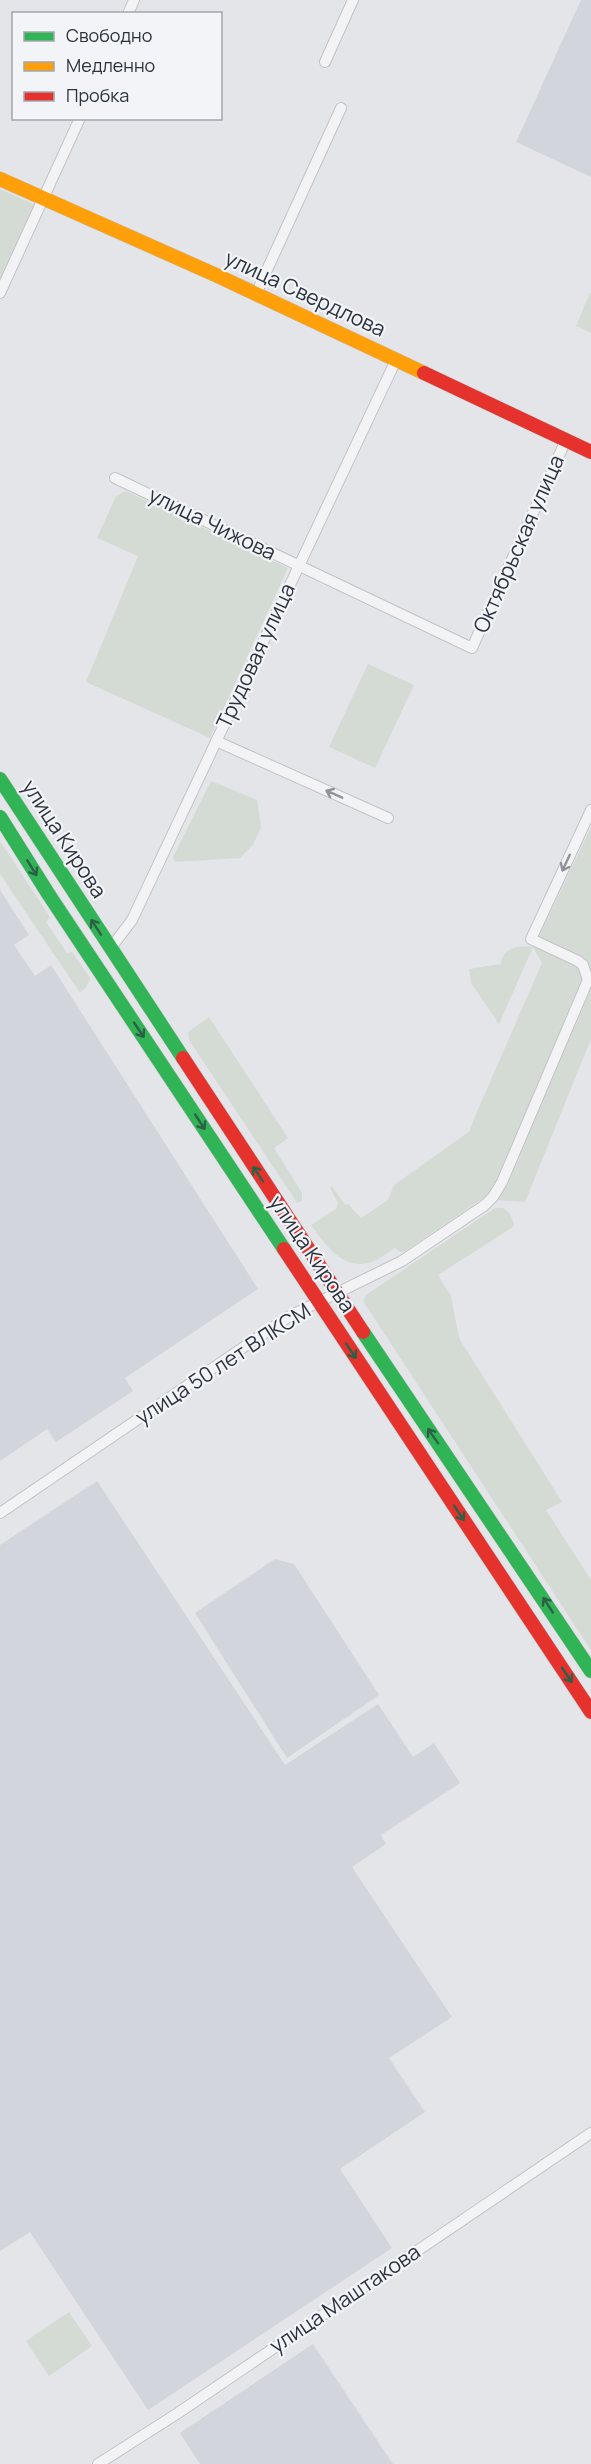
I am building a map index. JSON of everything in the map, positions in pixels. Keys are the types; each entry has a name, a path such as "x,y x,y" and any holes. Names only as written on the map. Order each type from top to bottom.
{"main road":[{"name":"улица Свердлова","path":"0,179 256,294 591,452"},
{"name":"улица Кирова","path":"0,779 336,1293 591,1671"},
{"path":"0,818 9,822 14,820 19,813 19,808"},
{"name":"улица Кирова","path":"0,818 591,1712"},
{"path":"110,987 110,979 114,973 121,972 128,976"}],"street":[{"path":"325,62 353,0"},
{"path":"256,294 341,108"},
{"path":"0,293 79,120"},
{"name":"Трудовая улица","path":"110,949 132,920 396,360"},
{"name":"Октябрьская улица","path":"472,648 566,440"},
{"name":"улица Чижова","path":"115,478 472,648"},
{"path":"216,741 388,818"},
{"name":"улица 50 лет ВЛКСМ","path":"0,1513 278,1323 411,1255 485,1205 493,1197 502,1182 588,980 583,965 578,961 531,939 591,810"},
{"name":"улица Маштакова","path":"98,2464 178,2413 591,2133"}],"shaded area":[{"path":"581,0 591,0 591,177 516,142"},
{"path":"0,189 37,206 0,287"},
{"path":"591,293 591,333 576,326"},
{"path":"126,491 288,568 210,738 86,682 138,556 97,538 116,496"},
{"path":"368,664 414,685 375,768 329,747"},
{"path":"211,781 257,800 261,827 253,845 240,858 175,862 173,857"},
{"path":"591,827 591,1039 525,1202 482,1199 404,1252 395,1248 377,1260 363,1264 345,1260 323,1241 311,1225 336,1209 338,1203 330,1188 332,1186 345,1205 348,1204 361,1218 388,1200 394,1185 470,1131 542,963 533,947 499,1024 471,983 469,969 501,964 505,954 513,948 523,946 534,947"},
{"path":"0,841 50,917 46,922 67,953 72,952 90,978 87,986 80,993 0,874"},
{"path":"0,890 29,935 14,945 35,976 51,965 258,1289 125,1378 133,1391 56,1442 47,1429 0,1461"},
{"path":"209,1017 288,1138 274,1148 302,1193 302,1201 297,1203 189,1040 188,1032"},
{"path":"495,1208 503,1208 510,1214 513,1227 438,1275 451,1296 459,1338 562,1502 546,1510 591,1580 591,1650 363,1301 366,1295"},
{"path":"97,1481 285,1765 378,1704 413,1757 434,1743 460,1783 381,1835 386,1844 352,1867 452,2017 389,2058 425,2112 340,2169 392,2248 148,2410 30,2232 0,2251 0,1545"},
{"path":"275,1559 294,1564 379,1695 287,1758 195,1613"},
{"path":"69,2312 92,2346 49,2376 26,2341"},
{"path":"313,2344 393,2464 200,2464 180,2433"}],"traffic: fast":[{"path":"0,779 183,1058"},
{"path":"0,817 49,895 284,1249"},
{"path":"363,1332 591,1671"}],"traffic: slow":[{"path":"0,179 218,276 424,373"}],"traffic: jam":[{"path":"424,373 591,452"},
{"path":"183,1058 363,1332"},
{"path":"284,1249 591,1712"}]}
